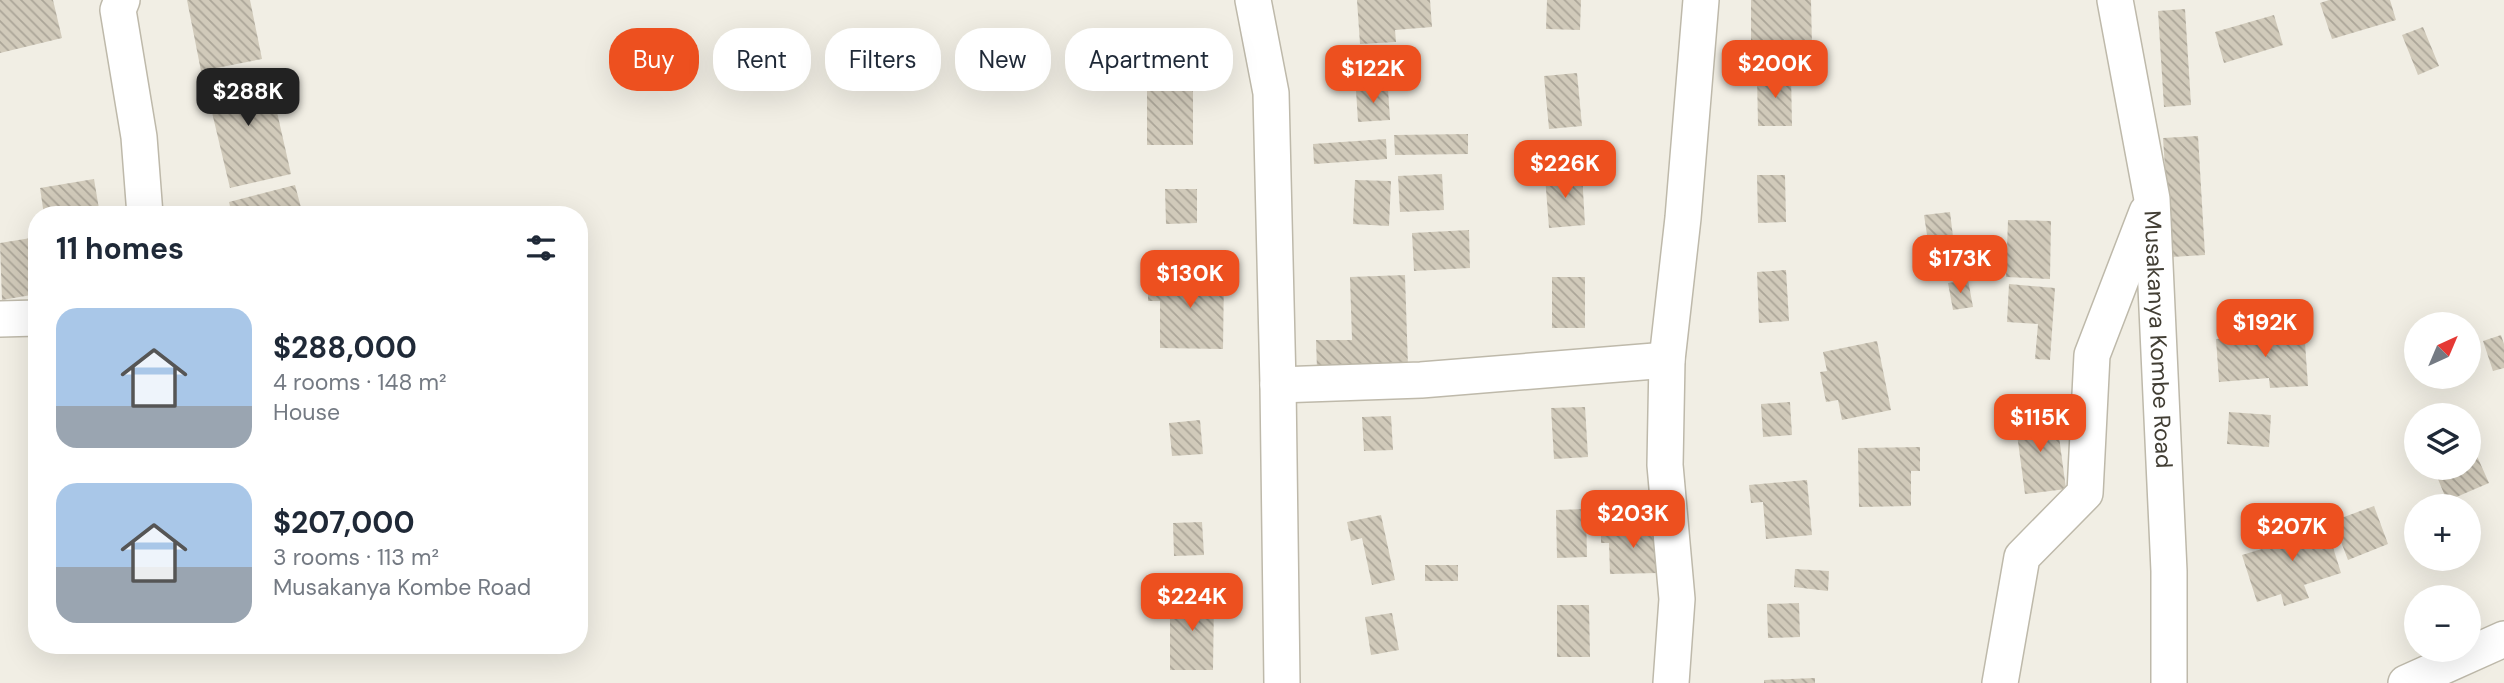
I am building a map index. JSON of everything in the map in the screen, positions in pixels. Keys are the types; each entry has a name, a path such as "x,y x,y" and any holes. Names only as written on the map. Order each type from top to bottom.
{"street":[{"path":"122,0 118,10 139,137 144,206"},
{"path":"1253,0 1271,93 1282,683"},
{"path":"1671,683 1677,598 1665,465 1667,360 1683,218 1701,0"},
{"name":"Musakanya Kombe Road","path":"2116,0 2152,199 2169,571 2169,683"},
{"path":"2000,683 2022,557 2085,493 2092,355 2152,199"},
{"path":"0,318 28,318"},
{"path":"1278,385 1421,380 1667,360"},
{"path":"2406,683 2504,639"}],"building":[{"path":"0,0 53,0 62,38 0,53"},
{"path":"187,0 250,0 262,59 201,71"},
{"path":"1357,0 1430,0 1432,27 1395,30 1396,42 1360,44"},
{"path":"1547,0 1581,0 1580,30 1546,29"},
{"path":"1751,0 1811,0 1812,47 1751,48"},
{"path":"2329,0 2390,0 2396,20 2332,39 2320,3"},
{"path":"2185,9 2191,105 2164,107 2158,11"},
{"path":"2274,15 2283,45 2224,63 2215,32"},
{"path":"2423,27 2439,66 2418,75 2402,35"},
{"path":"267,68 291,174 230,188 205,83"},
{"path":"1577,73 1582,126 1549,129 1544,76"},
{"path":"1791,74 1792,126 1758,126 1757,75"},
{"path":"1388,89 1390,120 1358,122 1356,90"},
{"path":"1147,91 1193,91 1193,145 1147,145"},
{"path":"1468,134 1468,154 1395,155 1394,135"},
{"path":"2198,136 2205,255 2171,257 2163,138"},
{"path":"1386,139 1387,159 1314,164 1313,144"},
{"path":"1582,173 1585,225 1549,228 1545,176"},
{"path":"1442,174 1444,210 1400,212 1398,176"},
{"path":"1757,175 1785,175 1786,222 1758,223"},
{"path":"94,179 98,206 43,206 40,188"},
{"path":"1355,180 1391,181 1389,226 1353,224"},
{"path":"295,185 301,206 230,206 229,202"},
{"path":"1165,189 1197,189 1197,223 1166,224"},
{"path":"1950,212 1954,245 1929,248 1924,215"},
{"path":"2008,220 2051,221 2050,279 2006,277"},
{"path":"1469,230 1470,268 1414,271 1412,233"},
{"path":"28,238 28,296 2,300 0,243"},
{"path":"1786,270 1789,321 1759,323 1757,272"},
{"path":"1162,272 1224,273 1223,349 1160,348 1160,301 1148,301 1148,281 1161,282"},
{"path":"1405,275 1408,367 1317,370 1316,340 1352,340 1350,277"},
{"path":"1552,277 1585,277 1585,328 1552,328"},
{"path":"1968,280 1973,307 1953,310 1948,283"},
{"path":"2009,284 2055,288 2050,360 2035,359 2038,324 2007,322"},
{"path":"2304,328 2308,386 2270,388 2269,378 2219,382 2216,339 2272,336 2272,330"},
{"path":"2501,335 2504,344 2504,368 2493,371 2483,341"},
{"path":"1877,341 1891,410 1842,420 1838,400 1826,402 1820,372 1827,371 1823,352"},
{"path":"1790,402 1792,435 1763,437 1761,404"},
{"path":"1585,407 1588,457 1554,459 1551,408"},
{"path":"2229,412 2271,415 2269,447 2227,444"},
{"path":"2056,414 2066,489 2025,494 2015,419"},
{"path":"1391,416 1393,450 1364,451 1362,417"},
{"path":"1200,420 1203,454 1172,456 1169,423"},
{"path":"1920,447 1920,471 1911,471 1911,506 1859,507 1858,448"},
{"path":"2481,465 2489,483 2463,494 2444,494 2438,480 2481,480"},
{"path":"1807,480 1812,535 1766,539 1763,502 1751,503 1749,485"},
{"path":"2374,506 2388,544 2348,560 2333,521"},
{"path":"1586,509 1587,557 1557,558 1556,510"},
{"path":"1381,515 1395,580 1372,585 1362,538 1351,541 1347,522"},
{"path":"2303,520 2306,531 2326,525 2341,573 2304,585 2309,598 2284,606 2281,594 2257,602 2242,555 2275,545 2271,530"},
{"path":"1202,522 1204,555 1174,556 1173,523"},
{"path":"1659,528 1660,573 1610,574 1609,543 1601,543 1601,529"},
{"path":"1425,565 1458,565 1458,581 1425,581"},
{"path":"1795,569 1829,571 1828,591 1794,587"},
{"path":"1170,597 1214,597 1213,670 1170,670"},
{"path":"1799,603 1800,637 1768,638 1767,604"},
{"path":"1557,605 1589,605 1590,657 1557,657"},
{"path":"1392,613 1399,650 1371,655 1365,617"},
{"path":"1815,678 1815,683 1764,683 1764,680"}]}
